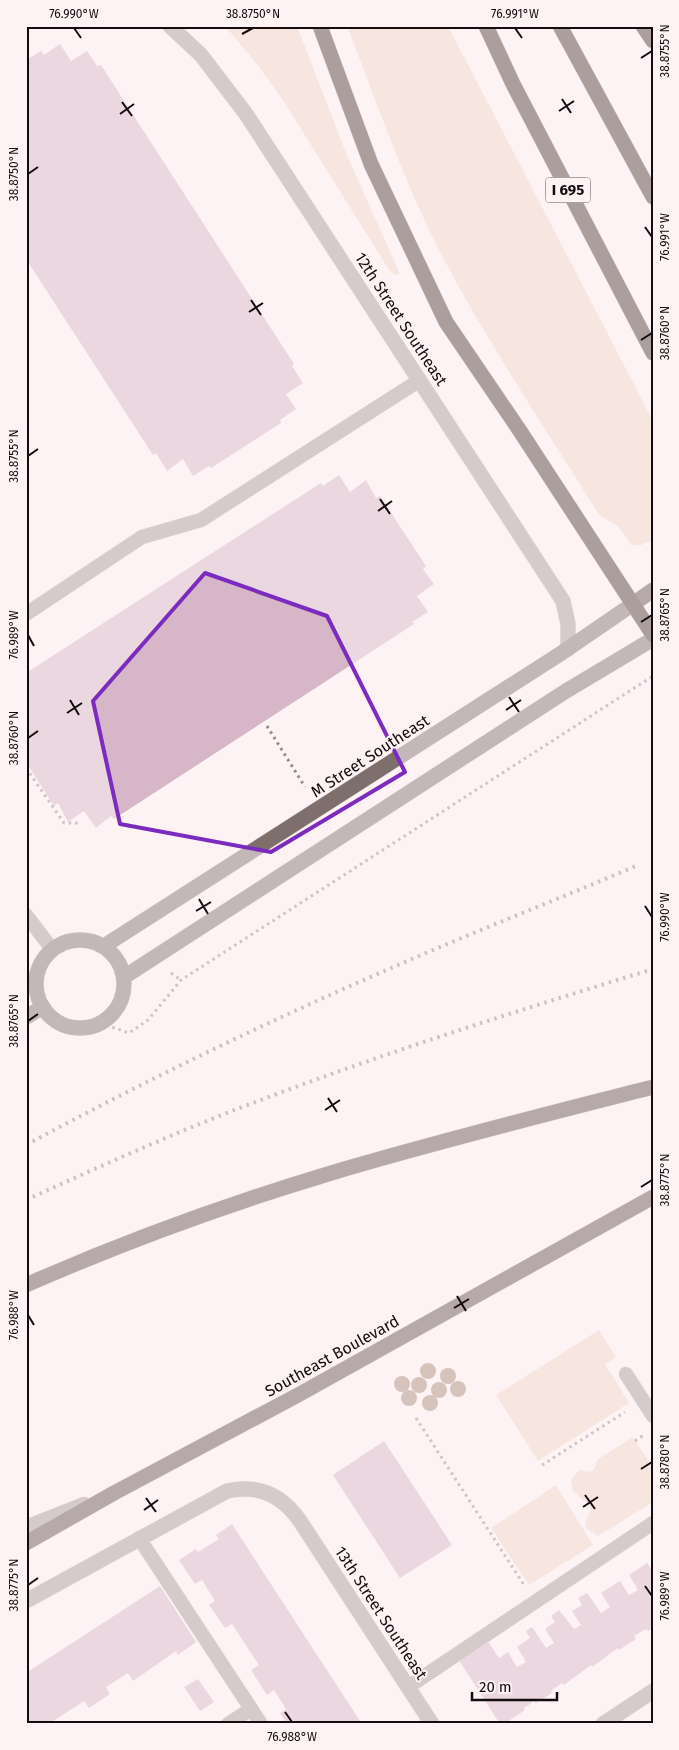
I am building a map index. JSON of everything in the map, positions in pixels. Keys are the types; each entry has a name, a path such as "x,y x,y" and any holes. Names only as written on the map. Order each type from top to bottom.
{"highway":[{"path":"320,26 371,164 446,322 520,431 653,635"},
{"name":"I 695","path":"486,26 513,84 653,353"},
{"path":"560,26 653,197"},
{"path":"643,26 653,42"}],"main road":[{"name":"M Street Southeast","path":"633,604 653,590"},
{"path":"26,1285 139,1239 278,1190 378,1160 653,1086"},
{"name":"Southeast Boulevard","path":"26,1543 114,1493 298,1395 653,1197"}],"street":[{"name":"12th Street Southeast","path":"170,26 201,55 246,114 563,601 568,624 568,649"},
{"name":"M Street Southeast","path":"104,946 568,649 633,604"},
{"path":"124,977 566,691 653,639"},
{"path":"78,939 92,941 104,946 120,965 124,977 124,991 119,1004 111,1015 100,1023 88,1027 75,1028 56,1021 43,1007 36,996 31,980 44,958 52,949 64,942 78,939"},
{"path":"26,1017 43,1007"},
{"name":"13th Street Southeast","path":"26,1601 227,1491 251,1488 274,1495 292,1510 432,1724"},
{"path":"603,1724 653,1691"}],"lane":[{"path":"26,614 142,537 201,520 420,380"},
{"path":"26,915 52,949"},
{"path":"626,1374 653,1416"},
{"path":"26,1527 114,1493"},
{"path":"408,1687 653,1523"},
{"path":"139,1538 261,1724"},
{"path":"228,1724 251,1709"}],"path":[{"path":"100,1023 129,1033 148,1020 181,980 653,676"},
{"path":"267,726 306,787"},
{"path":"26,768 64,823 81,823"},
{"path":"165,969 181,980"},
{"path":"542,1465 643,1401"},
{"path":"416,1418 536,1602"}],"highlighted area":[{"path":"205,573 327,616 405,772 271,852 120,824 93,701"}],"shaded area":[{"path":"225,26 297,26 346,153 400,274 391,273 284,102 257,64"},
{"path":"347,26 448,26 653,421 653,540 641,545 631,545 619,527 599,515 475,316 438,248 413,194"},
{"path":"599,1330 616,1357 605,1364 629,1403 538,1461 496,1395"},
{"path":"633,1437 653,1468 653,1502 598,1536 585,1527 590,1506 573,1491 571,1480 579,1470 590,1472 594,1470 598,1459"},
{"path":"556,1485 593,1545 529,1585 491,1528"}],"building":[{"path":"60,44 71,61 87,51 97,66 101,65 294,364 292,366 303,383 286,394 296,409 280,420 281,423 211,468 209,466 193,476 183,459 167,471 156,453 153,455 26,259 26,60 41,51 44,55"},
{"path":"339,475 350,492 366,480 376,498 380,496 426,566 423,569 434,584 417,596 428,612 412,622 414,624 114,819 111,816 96,828 84,811 68,822 58,803 54,806 26,762 26,673 321,483 323,486"},
{"path":"384,1441 452,1545 400,1578 333,1475"},
{"path":"232,1524 362,1724 287,1724 280,1713 286,1709 274,1690 267,1695 251,1670 259,1665 232,1624 225,1628 209,1605 215,1601 202,1580 195,1584 179,1560 196,1549 198,1552 219,1539 216,1535"},
{"path":"647,1563 653,1571 653,1628 648,1631 646,1629 634,1636 636,1639 619,1650 618,1648 592,1667 591,1665 564,1685 562,1683 551,1691 552,1693 536,1703 534,1701 524,1708 525,1710 504,1724 500,1724 457,1657 486,1638 499,1658 508,1652 517,1667 526,1662 517,1647 530,1638 526,1631 532,1627 546,1648 554,1643 545,1629 555,1622 551,1616 559,1610 574,1629 581,1625 572,1611 582,1605 578,1598 587,1593 601,1613 610,1607 601,1593 620,1581 629,1595 638,1590 629,1575"},
{"path":"160,1586 196,1642 178,1655 176,1651 133,1681 128,1673 106,1687 110,1694 89,1708 84,1701 49,1724 26,1724 26,1673"},
{"path":"198,1679 214,1702 200,1711 184,1687"}],"railway":[{"path":"26,1145 169,1071 314,1002 440,947 636,866"},
{"path":"26,1200 175,1134 314,1080 458,1030 653,969"}]}
